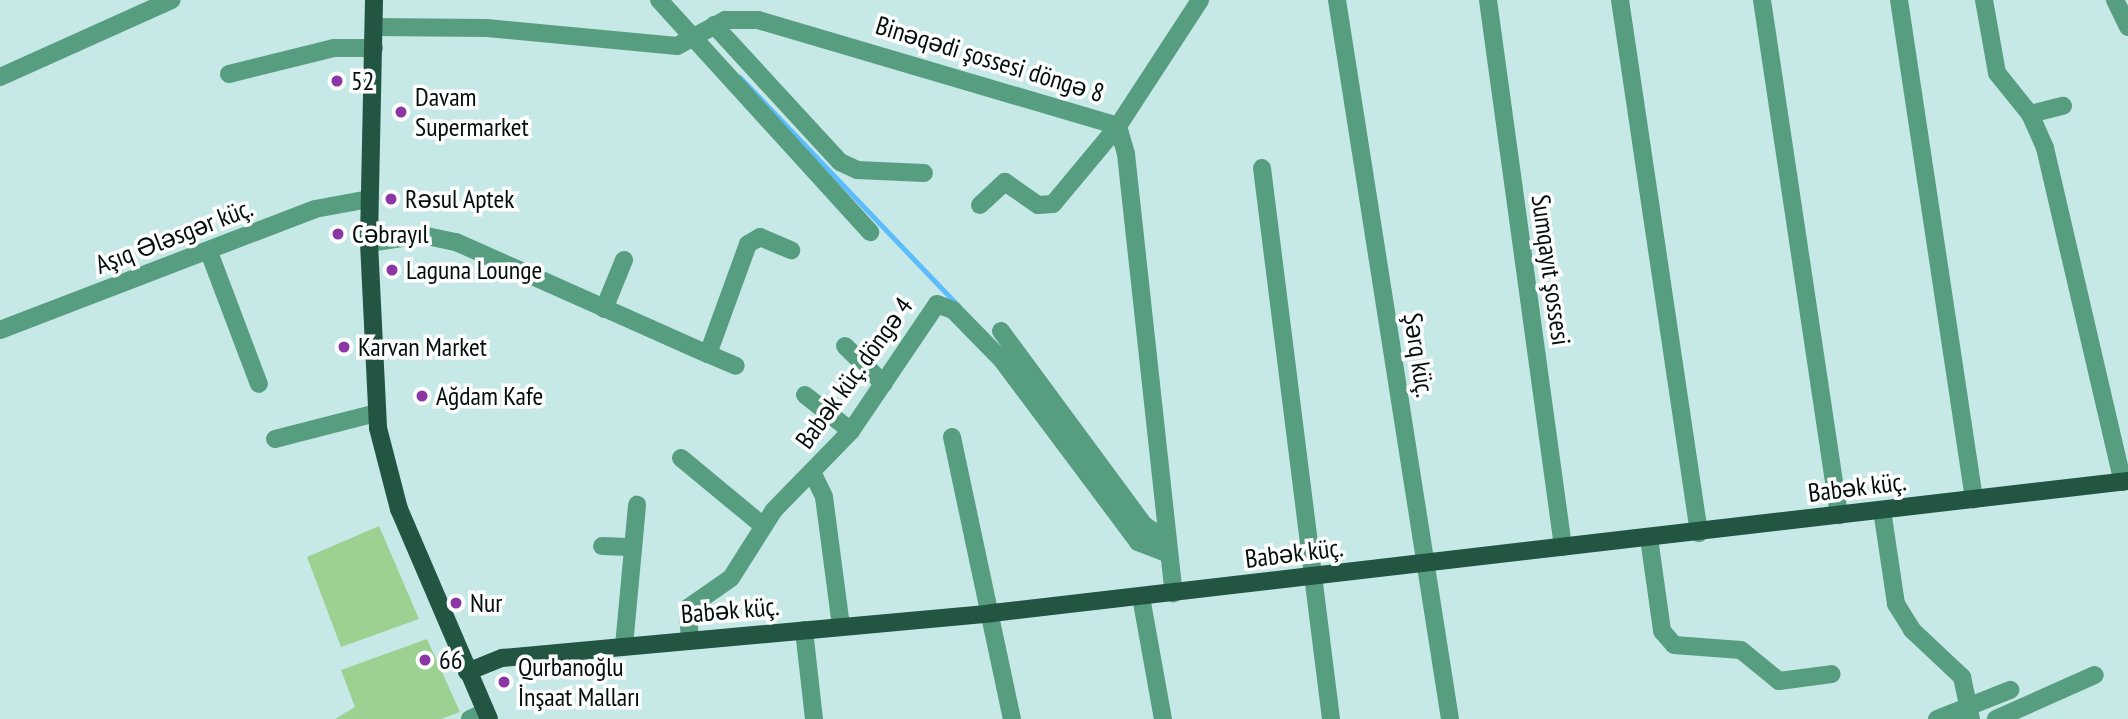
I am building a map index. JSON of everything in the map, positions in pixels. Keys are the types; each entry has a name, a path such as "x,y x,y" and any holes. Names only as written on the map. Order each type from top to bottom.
{"main road":[{"path":"374,0 369,243 376,413 398,509 467,672 482,717"},
{"name":"Babək küç.","path":"467,672 502,658 1141,597 2126,481"}],"street":[{"path":"0,77 171,0"},
{"path":"659,0 704,33 870,232"},
{"path":"669,0 840,162 856,170 923,173"},
{"name":"Şərq küç.","path":"1337,0 1450,719"},
{"name":"Sumqayıt şossesi","path":"1488,0 1563,547"},
{"path":"1620,0 1699,533"},
{"path":"1762,0 1839,515"},
{"path":"1899,0 1974,499"},
{"path":"1984,0 1997,73 2030,114 2045,148 2126,481"},
{"path":"2115,0 2128,27"},
{"name":"Binəqədi şossesi döngə 8","path":"374,27 487,28 677,46 739,18 801,29 1118,126 1194,2"},
{"path":"229,74 334,47 373,48"},
{"path":"2030,114 2063,106"},
{"path":"980,205 1005,182 1038,205 1053,204 1118,126"},
{"path":"1118,126 1126,154 1166,546 1174,593"},
{"path":"1262,168 1331,719"},
{"name":"Aşıq Ələsgər küç.","path":"0,330 315,209 369,199"},
{"path":"369,243 439,237 736,366"},
{"path":"708,354 748,244 760,237 791,250"},
{"path":"209,251 259,384"},
{"path":"604,309 624,260"},
{"name":"Babək küç. döngə 4","path":"690,640 688,608 731,578 762,525 851,431 884,384 931,307 945,305 1013,373 1138,542 1166,546"},
{"path":"1001,331 1144,525 1166,546"},
{"path":"845,346 884,384"},
{"path":"805,396 851,431"},
{"path":"275,439 376,413"},
{"path":"952,437 992,613 1012,719"},
{"path":"681,458 762,525"},
{"path":"813,474 824,497 841,626"},
{"path":"624,646 629,547 637,505"},
{"path":"1882,510 1896,604 1912,630 1962,677 1971,712"},
{"path":"1649,538 1662,631 1674,645 1750,653 1779,681 1832,674"},
{"path":"602,546 629,547"},
{"path":"1141,597 1163,719"},
{"path":"804,630 814,719"},
{"path":"1996,719 2095,675"},
{"path":"1937,719 1971,712 2010,690"}],"green space":[{"path":"379,526 419,619 341,647 307,557"},
{"path":"427,639 460,712 441,719 335,719 355,707 341,670"}],"waterway":[{"path":"740,77 959,306"}],"place":[{"name":"52","path":"337,81"},
{"name":"Davam Supermarket","path":"401,112"},
{"name":"Rəsul Aptek","path":"391,199"},
{"name":"Cəbrayıl","path":"338,234"},
{"name":"Laguna Lounge","path":"392,270"},
{"name":"Karvan Market","path":"344,347"},
{"name":"Ağdam Kafe","path":"422,396"},
{"name":"Nur","path":"456,603"},
{"name":"66","path":"425,660"},
{"name":"Qurbanoğlu İnşaat Malları","path":"504,682"}]}
